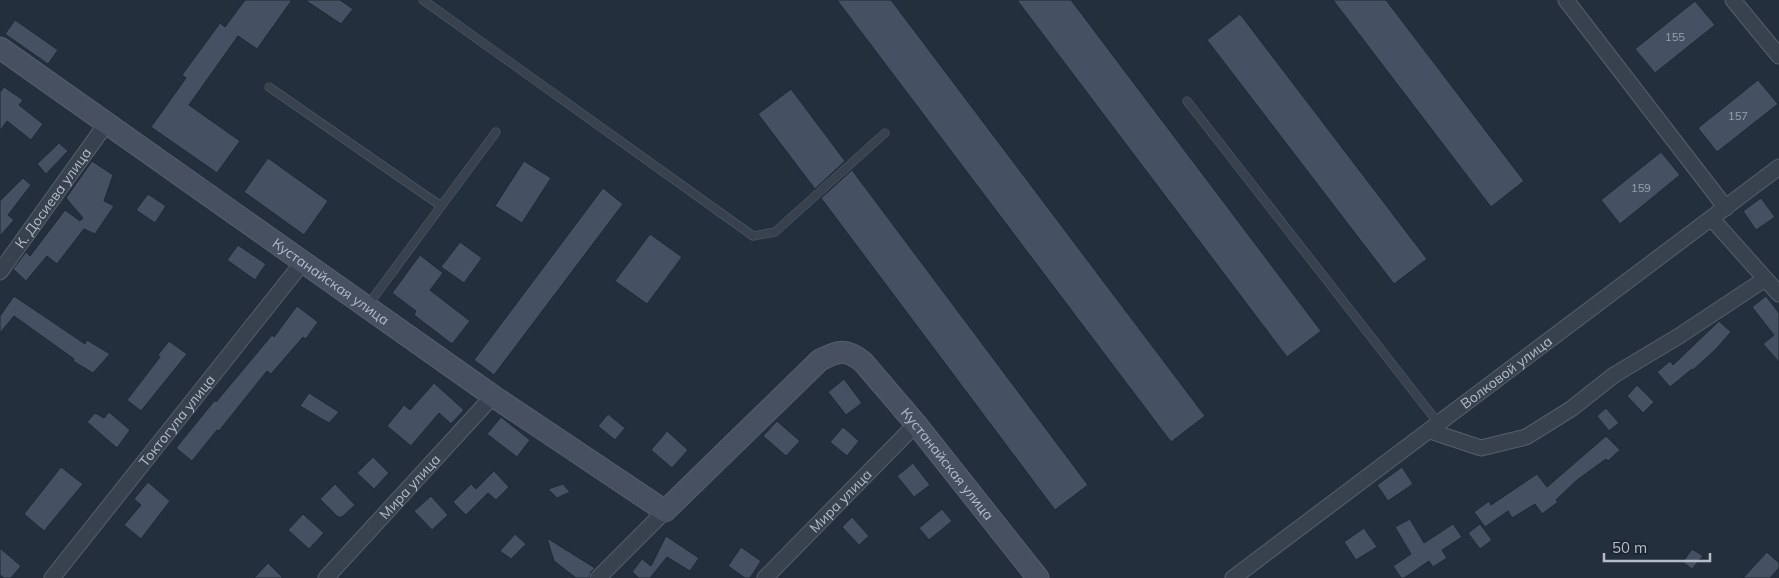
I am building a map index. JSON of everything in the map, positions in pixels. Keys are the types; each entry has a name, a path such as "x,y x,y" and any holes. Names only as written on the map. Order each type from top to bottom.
{"street":[{"path":"1566,0 1726,208"},
{"path":"1734,0 1779,56"},
{"name":"Кустанайская улица","path":"0,48 493,396 664,511 820,360 836,352 854,355 863,362 916,424 1038,578"},
{"name":"К. Досиева улица","path":"0,272 106,124"},
{"name":"Волковой улица","path":"1234,578 1779,167"},
{"path":"1712,219 1779,294"},
{"name":"Токтогула улица","path":"52,578 303,262"},
{"path":"1434,427 1481,448 1526,437 1571,409 1614,375 1679,336 1765,279"},
{"name":"Мира улица","path":"326,578 493,396"},
{"name":"Мира улица","path":"765,578 916,424"},
{"path":"598,578 664,511"}],"lane":[{"path":"424,0 753,236 776,232 885,132"},
{"path":"269,86 441,206"},
{"path":"1187,102 1434,427"},
{"path":"366,307 496,132"}],"building":[{"path":"245,0 292,0 257,49 238,36 189,105 240,141 217,173 151,127 186,78 182,75 220,23 225,27"},
{"path":"305,0 340,0 353,9 341,24"},
{"path":"837,0 891,0 1205,416 1171,442"},
{"path":"1017,0 1071,0 1321,331 1287,357"},
{"path":"1333,0 1386,0 1524,181 1491,207"},
{"path":"1695,1 1715,25 1655,73 1635,49"},
{"path":"1240,14 1427,259 1394,284 1207,40"},
{"path":"15,20 58,50 48,64 5,34"},
{"path":"1758,80 1778,104 1717,152 1698,128"},
{"path":"4,87 23,100 19,105 43,124 31,140 7,121 0,131 0,92"},
{"path":"791,89 845,161 815,189 758,114"},
{"path":"59,143 68,151 46,174 37,164"},
{"path":"1661,152 1680,175 1620,224 1601,200"},
{"path":"268,158 328,201 304,235 244,192"},
{"path":"92,161 113,175 104,201 114,206 95,234 84,229 57,264 47,256 26,281 13,269 26,252 30,256 65,210 80,221 83,218 66,198"},
{"path":"524,161 551,178 522,223 495,206"},
{"path":"852,170 1088,485 1055,510 821,198"},
{"path":"23,178 31,185 8,215 14,220 0,236 0,201"},
{"path":"603,188 623,204 494,375 474,360"},
{"path":"148,194 166,206 155,223 136,210"},
{"path":"1761,198 1775,217 1756,230 1743,211"},
{"path":"650,234 682,257 647,304 615,281"},
{"path":"460,242 482,258 464,283 441,267"},
{"path":"238,245 266,264 255,280 227,260"},
{"path":"420,255 443,273 430,290 470,321 452,344 414,315 416,311 392,293"},
{"path":"14,296 85,344 87,340 110,354 93,373 73,361 74,359 14,316 0,333 0,316"},
{"path":"1766,296 1779,313 1779,362 1763,344 1774,335 1752,307"},
{"path":"297,306 318,322 306,339 303,337 271,374 267,371 219,431 217,430 192,461 176,448 272,335 274,337"},
{"path":"1719,321 1731,332 1693,370 1670,387 1657,372 1670,361 1673,365"},
{"path":"169,341 187,354 141,411 127,400 160,357 158,355"},
{"path":"844,379 862,403 846,415 828,392"},
{"path":"434,383 464,410 451,424 439,413 411,446 387,426 404,405 410,410"},
{"path":"1637,385 1654,402 1643,413 1627,396"},
{"path":"309,393 339,412 329,423 300,406"},
{"path":"1606,408 1619,423 1609,431 1597,416"},
{"path":"109,412 130,430 117,448 87,422 95,413 104,418"},
{"path":"608,414 625,428 615,440 598,426"},
{"path":"501,417 530,440 517,457 487,434"},
{"path":"777,421 800,441 786,456 763,436"},
{"path":"843,427 859,441 847,456 830,442"},
{"path":"667,431 688,450 672,468 651,450"},
{"path":"1606,436 1620,450 1608,461 1606,459 1577,480 1556,500 1558,502 1542,514 1535,504 1512,518 1508,511 1485,527 1474,512 1489,501 1491,505 1537,474 1547,487"},
{"path":"373,457 389,473 374,489 357,473"},
{"path":"913,463 930,485 914,497 897,476"},
{"path":"61,467 83,484 44,531 24,514"},
{"path":"1402,467 1413,484 1388,501 1377,485"},
{"path":"494,471 509,487 496,500 488,493 466,515 453,502 471,484 476,489"},
{"path":"148,482 170,501 141,539 124,525 141,505 134,499"},
{"path":"335,484 355,505 342,517 338,517 320,499"},
{"path":"563,484 570,492 557,498 548,489"},
{"path":"431,496 448,515 432,530 414,511"},
{"path":"942,509 952,521 929,540 919,528"},
{"path":"303,514 324,533 309,549 288,530"},
{"path":"852,517 869,536 859,545 842,527"},
{"path":"1410,519 1424,543 1453,524 1462,537 1442,550 1447,558 1433,567 1429,561 1404,578 1401,578 1393,566 1411,554 1395,527"},
{"path":"1480,524 1492,540 1480,549 1468,533"},
{"path":"1364,528 1377,547 1356,560 1344,542"},
{"path":"515,534 526,544 511,559 500,551"},
{"path":"666,536 699,558 690,571 667,557 650,578 639,578 632,572 642,559 651,566"},
{"path":"547,538 595,568 589,578 576,578 554,561"},
{"path":"741,547 761,561 750,578 745,578 728,566"},
{"path":"0,548 21,566 11,578 4,578 0,575"},
{"path":"1692,549 1703,556 1692,569 1683,562"},
{"path":"1767,552 1779,563 1779,568 1770,578 1743,578"},
{"path":"268,563 283,578 254,578"}]}
